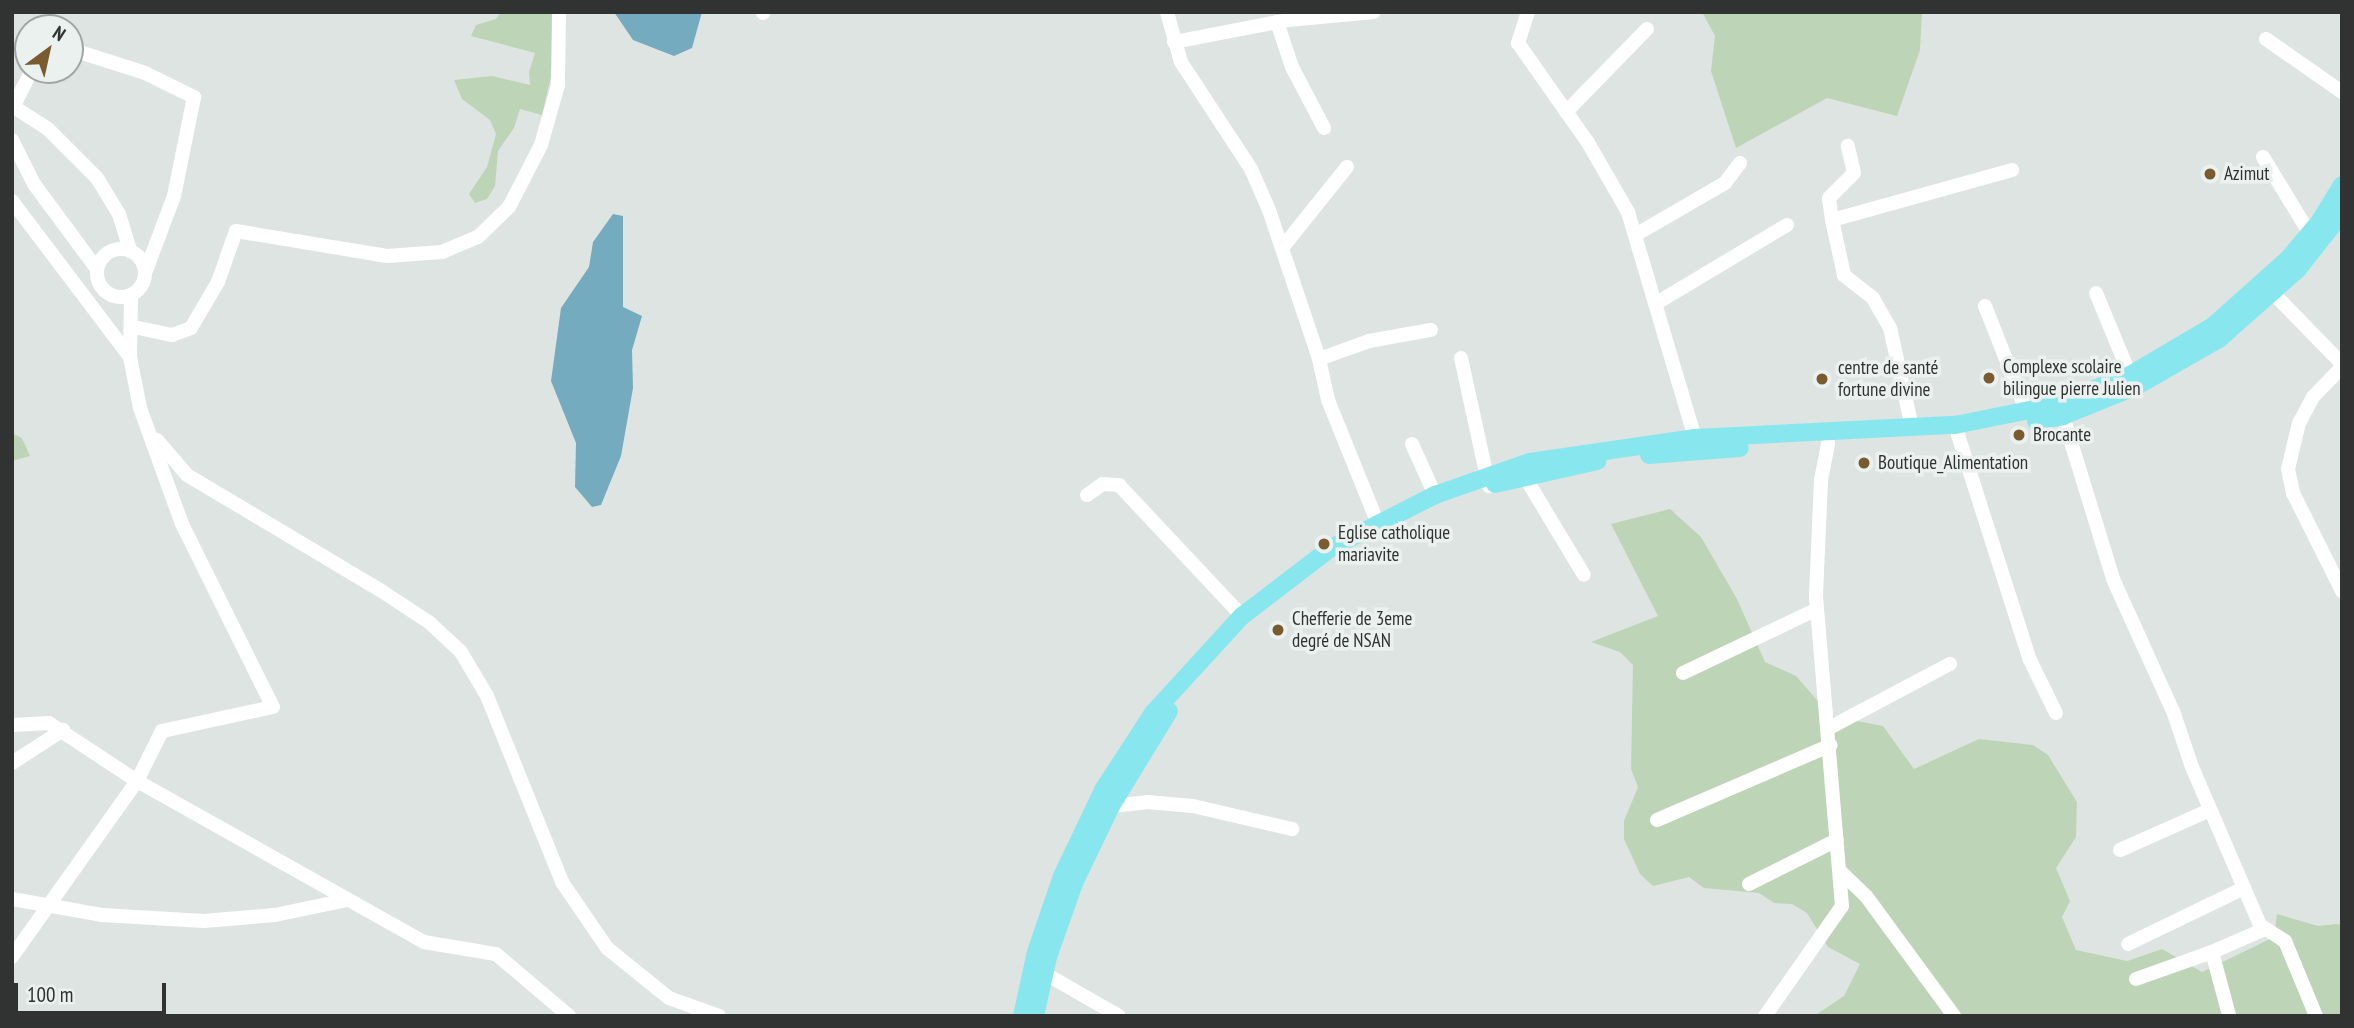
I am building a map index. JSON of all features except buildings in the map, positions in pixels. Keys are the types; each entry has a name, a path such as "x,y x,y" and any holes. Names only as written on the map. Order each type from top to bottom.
{"main road":[{"path":"1022,1016 1036,952 1062,876 1103,790 1153,713 1242,616 1290,577 1377,522 1435,495 1600,449 1695,438 1955,425 2054,405 2130,375 2213,327 2263,284 2310,234 2342,185"},
{"path":"1035,1016 1044,973 1074,883 1111,806 1162,720 1249,624 1316,572 1382,531 1488,480 1525,477 1602,460 1958,435 2063,416 2137,386 2219,339 2298,269 2342,213"}],"street":[{"path":"134,327 172,335 191,328 218,282 236,231 387,256 442,252 478,237 522,188 541,145 558,85 559,12"},
{"path":"1167,12 1181,62 1251,169 1282,248 1319,359 1328,400 1377,522"},
{"path":"1174,42 1277,22 1374,12"},
{"path":"1524,16 1518,43 1617,190 1637,234 1642,270 1655,304 1695,438"},
{"path":"1277,22 1292,67 1324,128"},
{"path":"1566,112 1647,29"},
{"path":"2266,39 2342,92"},
{"path":"12,140 34,184 97,269 106,292 131,295 139,290 174,196 194,97 145,73 84,53"},
{"path":"25,84 13,108 48,129 97,178 119,214 130,251 141,259 145,272"},
{"path":"1848,146 1854,173 1829,198 1844,275 1872,298 1890,328 1912,427"},
{"path":"2263,157 2310,234"},
{"path":"1637,234 1726,183 1740,163"},
{"path":"1282,248 1347,167"},
{"path":"1832,220 2012,170"},
{"path":"12,201 130,357"},
{"path":"1655,304 1787,225"},
{"path":"97,269 109,252 130,251"},
{"path":"2096,293 2130,375"},
{"path":"2273,293 2342,366 2313,397 2299,423 2288,469 2293,493 2342,591"},
{"path":"12,957 137,781 162,730 273,707 182,524 140,408 130,357 134,327 131,295"},
{"path":"1985,306 2026,410"},
{"path":"1319,359 1369,341 1431,330"},
{"path":"1461,358 1488,480"},
{"path":"2063,416 2113,579 2173,711 2210,810 2265,929 2285,941 2316,1016"},
{"path":"150,430 187,475 380,590 430,624 461,652 487,696 562,882 607,948 669,998 719,1016"},
{"path":"1958,435 2030,660 2056,713"},
{"path":"1765,1016 1840,913 1841,872 1817,609 1821,480 1828,443"},
{"path":"1412,444 1435,495"},
{"path":"1525,477 1584,575"},
{"path":"1087,495 1103,484 1119,485 1242,616"},
{"path":"1683,673 1817,609"},
{"path":"1829,728 1950,663"},
{"path":"12,725 49,723 63,730 137,781 424,942 496,954 569,1016"},
{"path":"12,763 63,730"},
{"path":"1657,820 1831,745"},
{"path":"1111,806 1147,802 1194,806 1292,830"},
{"path":"2120,850 2210,810"},
{"path":"1749,884 1837,841"},
{"path":"1841,872 1866,896 1954,1016"},
{"path":"2128,944 2244,888"},
{"path":"12,899 102,915 204,921 275,915 347,900"},
{"path":"2136,979 2265,929"},
{"path":"2212,951 2229,1015"},
{"path":"1044,973 1119,1016"}],"green space":[{"path":"501,12 559,12 555,59 542,115 520,109 514,128 498,151 495,186 487,199 475,203 469,194 487,167 496,134 490,120 462,99 454,80 492,76 530,85 529,72 535,53 471,36 476,25 496,19"},
{"path":"1702,12 1922,12 1920,50 1897,116 1827,98 1736,148 1711,71 1715,36"},
{"path":"12,433 22,438 30,456 12,461"},
{"path":"1670,509 1701,537 1737,599 1765,662 1796,676 1831,716 1883,726 1914,769 1979,739 2033,745 2048,755 2077,802 2076,837 2056,868 2070,901 2062,917 2076,950 2127,961 2162,949 2202,972 2274,937 2277,914 2318,926 2342,925 2342,1016 1814,1016 1844,996 1860,964 1828,947 1807,913 1792,904 1774,903 1759,893 1704,888 1689,877 1653,886 1640,874 1624,839 1624,821 1638,787 1631,769 1633,665 1620,652 1591,642 1658,616 1611,524"}],"water":[{"path":"614,12 702,12 692,48 674,56 633,40"},
{"path":"613,214 623,216 623,307 642,316 632,350 633,388 621,456 601,505 592,507 575,487 576,443 551,381 561,308 589,267 593,242"}],"place":[{"name":"Azimut","path":"2210,174"},
{"name":"Complexe scolaire bilingue pierre Julien","path":"1989,378"},
{"name":"centre de santé fortune divine","path":"1822,379"},
{"name":"Brocante","path":"2019,435"},
{"name":"Boutique_Alimentation","path":"1864,463"},
{"name":"Eglise catholique mariavite","path":"1324,544"},
{"name":"Chefferie de 3eme degré de NSAN","path":"1278,630"}]}
